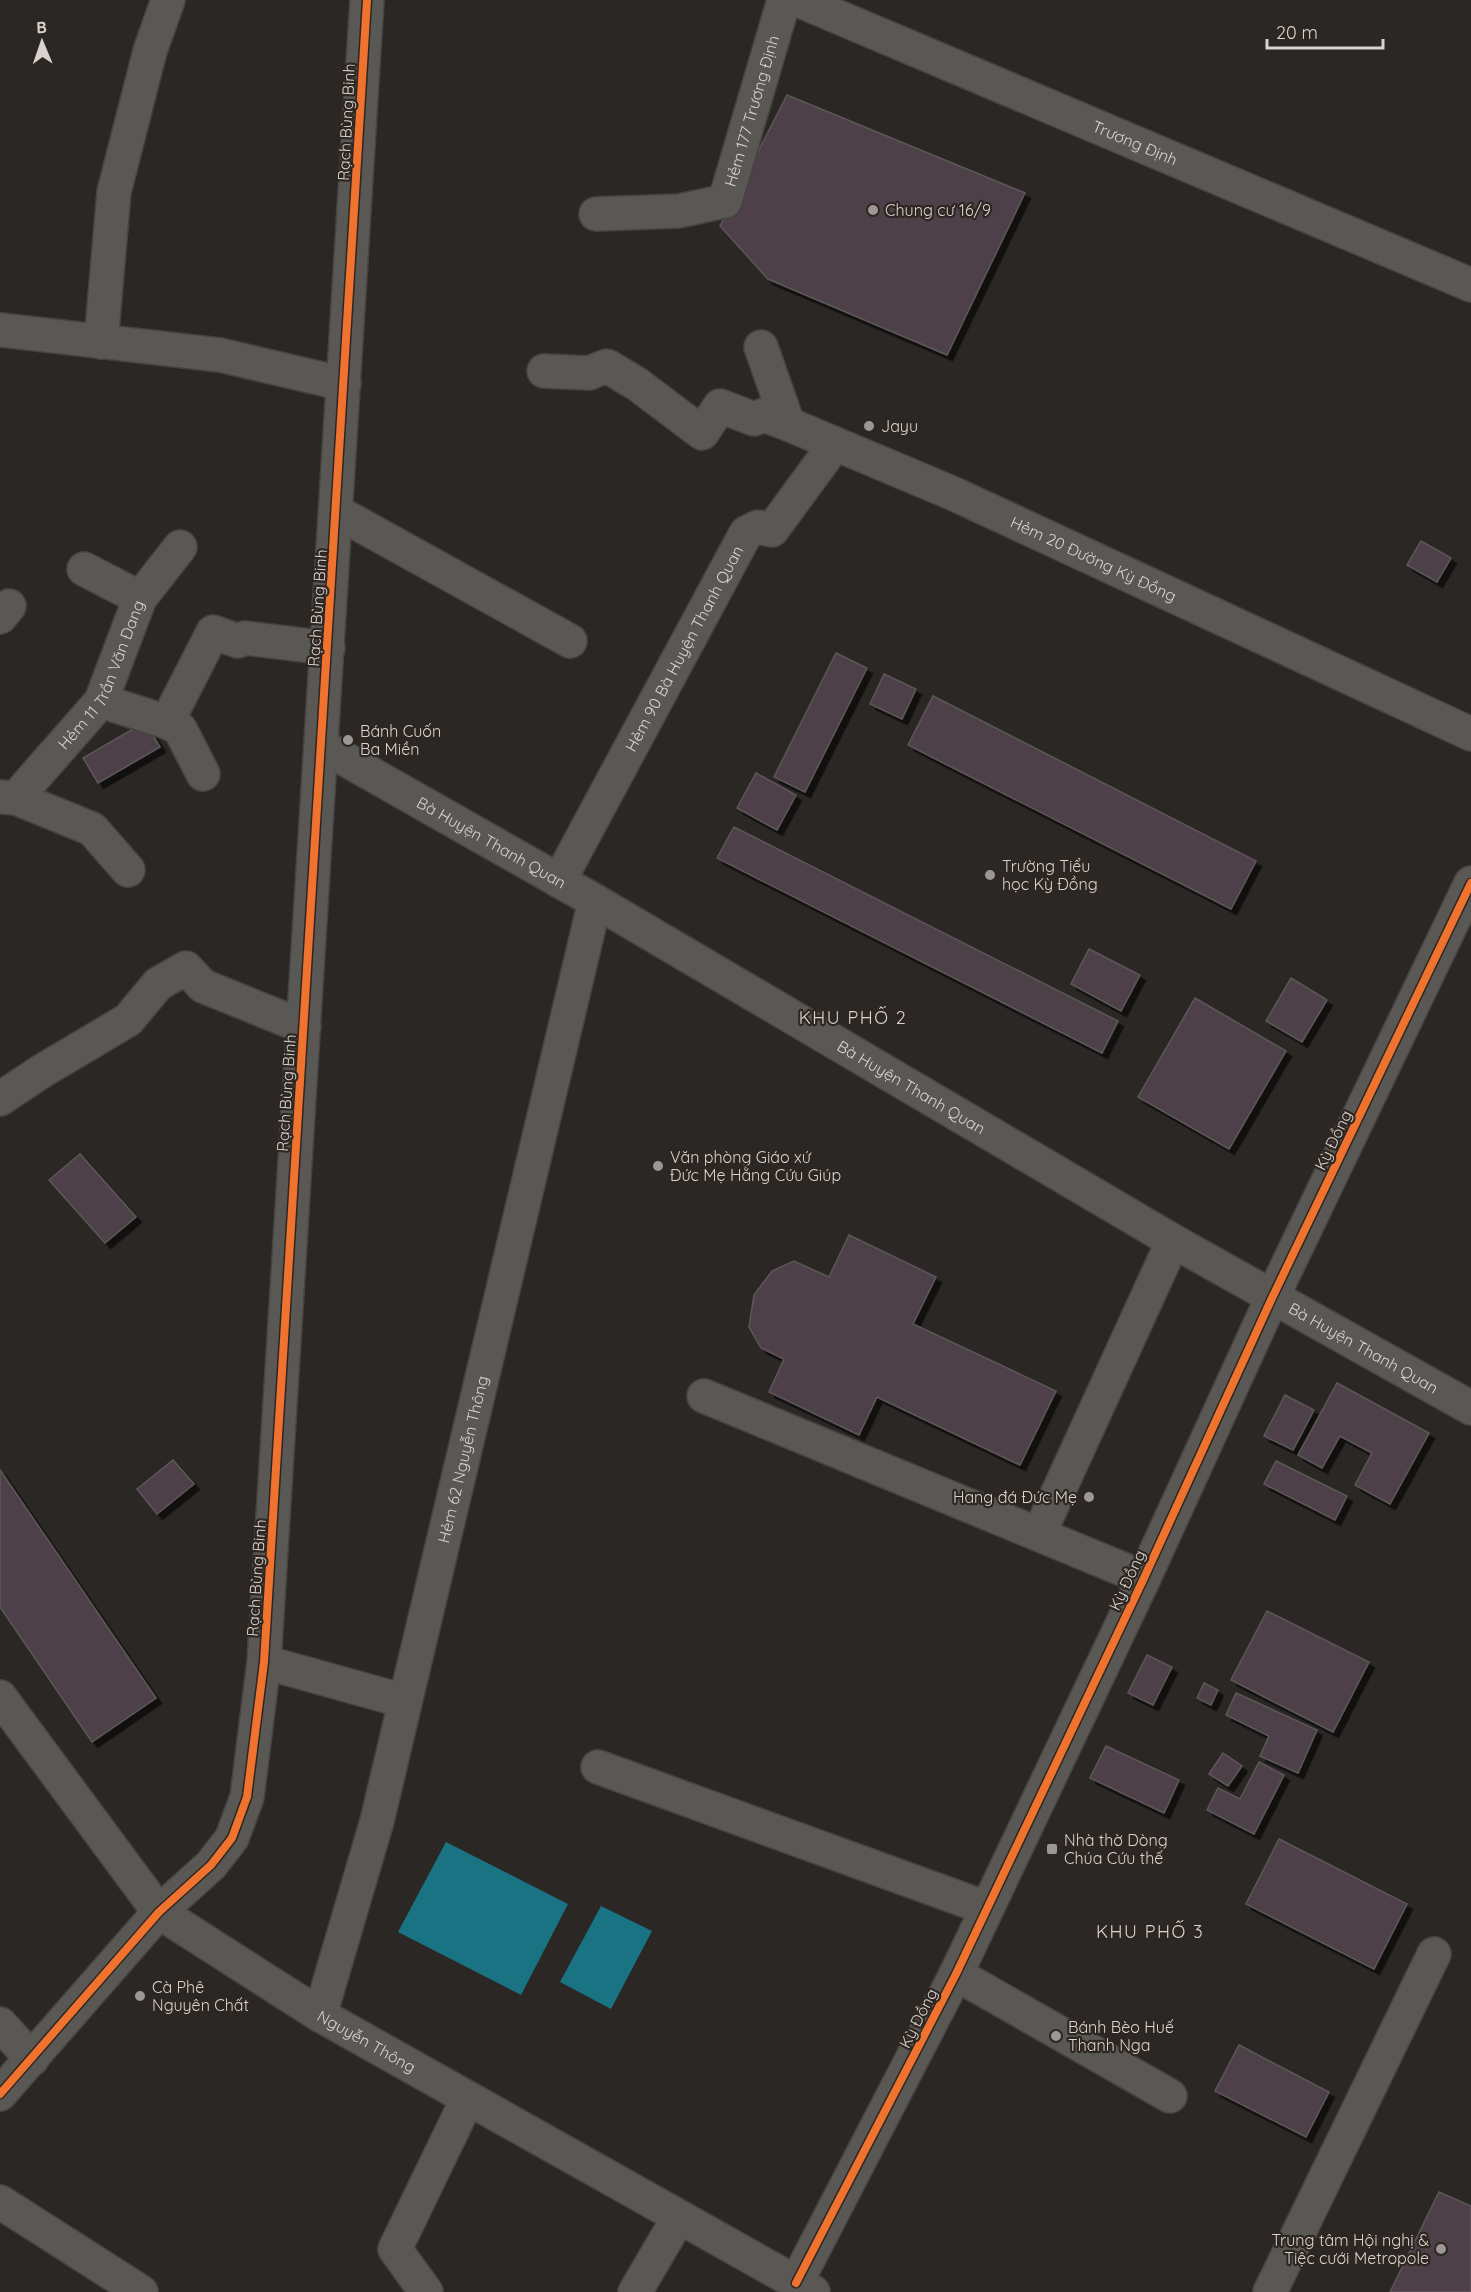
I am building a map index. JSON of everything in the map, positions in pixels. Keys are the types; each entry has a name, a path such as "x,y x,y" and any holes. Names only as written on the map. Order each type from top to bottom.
{"street":[{"path":"101,342 114,192 150,51 168,0"},
{"name":"Rạch Bùng Binh","path":"0,2094 159,1912 211,1865 232,1838 247,1797 264,1662 367,0"},
{"name":"Hẻm 177 Trương Định","path":"596,214 679,211 725,201 784,0"},
{"name":"Trương Định","path":"798,0 1471,285"},
{"path":"0,330 220,355 344,384"},
{"path":"761,347 788,424"},
{"name":"Hẻm 20 Đường Kỳ Ðồng","path":"544,371 589,373 607,366 637,384 702,433 720,406 754,419 764,415 788,424 952,494 1471,734"},
{"name":"Hẻm 90 Bà Huyện Thanh Quan","path":"558,881 746,533 758,527 772,530 836,444"},
{"path":"337,512 570,641"},
{"name":"Hẻm 11 Trần Văn Đang","path":"8,798 101,701 140,598 180,547"},
{"path":"84,569 140,598"},
{"path":"167,722 213,632 238,641 245,638 328,648"},
{"path":"101,701 167,722 180,729 203,774"},
{"name":"Bà Huyện Thanh Quan","path":"322,746 595,901 1173,1241 1471,1408"},
{"path":"8,798 92,829 128,870"},
{"name":"Kỳ Ðồng","path":"805,2288 1144,1578 1272,1298 1471,883"},
{"name":"Hẻm 62 Nguyễn Thông","path":"320,2015 377,1821 595,901"},
{"path":"0,1099 128,1020 158,984 186,968 203,986 304,1027"},
{"path":"1039,1534 1173,1241"},
{"path":"704,1396 1144,1578"},
{"path":"264,1662 405,1701"},
{"name":"Nguyễn Thông","path":"0,1697 159,1912 320,2015 805,2288"},
{"path":"598,1767 986,1908"},
{"path":"1270,2292 1434,1954"},
{"path":"956,1974 1170,2096"},
{"path":"0,2024 32,2060"},
{"path":"426,2292 395,2249 468,2098"},
{"path":"0,2202 141,2292"},
{"path":"635,2292 680,2217"}],"water":[{"path":"446,1842 568,1904 521,1995 398,1932"},
{"path":"601,1906 652,1931 611,2009 560,1982"}],"building":[{"name":"Chung cư 16/9","path":"787,95 1025,193 947,355 768,279 720,226"},
{"path":"1421,541 1451,558 1437,582 1407,565"},
{"path":"836,653 867,668 805,792 774,777"},
{"path":"884,674 916,689 902,719 870,704"},
{"path":"933,696 1256,861 1231,909 908,745"},
{"path":"145,722 160,747 98,783 83,758"},
{"path":"756,773 796,795 777,830 737,808"},
{"path":"734,827 1118,1021 1102,1053 717,858"},
{"path":"1089,949 1140,975 1121,1011 1071,984"},
{"path":"1291,978 1327,1000 1302,1042 1266,1021"},
{"path":"1195,998 1286,1051 1229,1149 1138,1097"},
{"path":"80,1154 136,1217 105,1243 49,1180"},
{"path":"849,1235 936,1277 913,1324 1056,1391 1020,1465 877,1397 859,1435 769,1392 784,1359 761,1348 749,1327 754,1295 772,1271 794,1261 829,1277"},
{"path":"1337,1383 1429,1433 1390,1504 1355,1485 1372,1453 1340,1436 1322,1468 1298,1455"},
{"path":"1285,1395 1314,1410 1293,1450 1264,1436"},
{"path":"173,1460 194,1484 157,1514 137,1489"},
{"path":"1276,1461 1347,1496 1335,1520 1264,1484"},
{"path":"0,1470 156,1698 92,1742 0,1607"},
{"path":"1267,1611 1369,1662 1333,1732 1231,1680"},
{"path":"1147,1655 1172,1667 1153,1705 1128,1693"},
{"path":"1204,1683 1218,1690 1211,1705 1197,1698"},
{"path":"1236,1693 1317,1730 1298,1773 1260,1756 1269,1736 1226,1715"},
{"path":"1106,1746 1179,1780 1164,1813 1090,1778"},
{"path":"1223,1753 1242,1766 1228,1786 1209,1774"},
{"path":"1259,1762 1284,1775 1254,1834 1207,1810 1218,1788 1240,1799"},
{"path":"1279,1839 1407,1904 1374,1969 1246,1904"},
{"path":"1239,2045 1329,2092 1306,2137 1215,2091"},
{"name":"Trung tâm Hội nghị & Tiệc cưới Metropole","path":"1439,2192 1471,2206 1471,2292 1390,2292"}],"cycle path":[{"path":"0,2094 159,1912 211,1865 232,1838 247,1797 264,1662 367,0"},
{"path":"796,2283 956,1974 1144,1578 1272,1298 1471,883"}],"place":[{"name":"Chung cư 16/9","path":"873,210"},
{"name":"Jayu","path":"869,426"},
{"name":"Bánh Cuốn Ba Miền","path":"348,740"},
{"name":"Trường Tiểu học Kỳ Đồng","path":"990,875"},
{"name":"Văn phòng Giáo xứ Đức Mẹ Hằng Cứu Giúp","path":"658,1166"},
{"name":"Hang đá Đức Mẹ","path":"1089,1497"},
{"name":"Nhà thờ Dòng Chúa Cứu thế","path":"1052,1849"},
{"name":"Cà Phê Nguyên Chất","path":"140,1996"},
{"name":"Bánh Bèo Huế Thanh Nga","path":"1056,2036"},
{"name":"Trung tâm Hội nghị & Tiệc cưới Metropole","path":"1441,2249"}],"district":[{"name":"KHU PHỐ 2","path":"853,1017"},
{"name":"KHU PHỐ 3","path":"1150,1931"}]}
